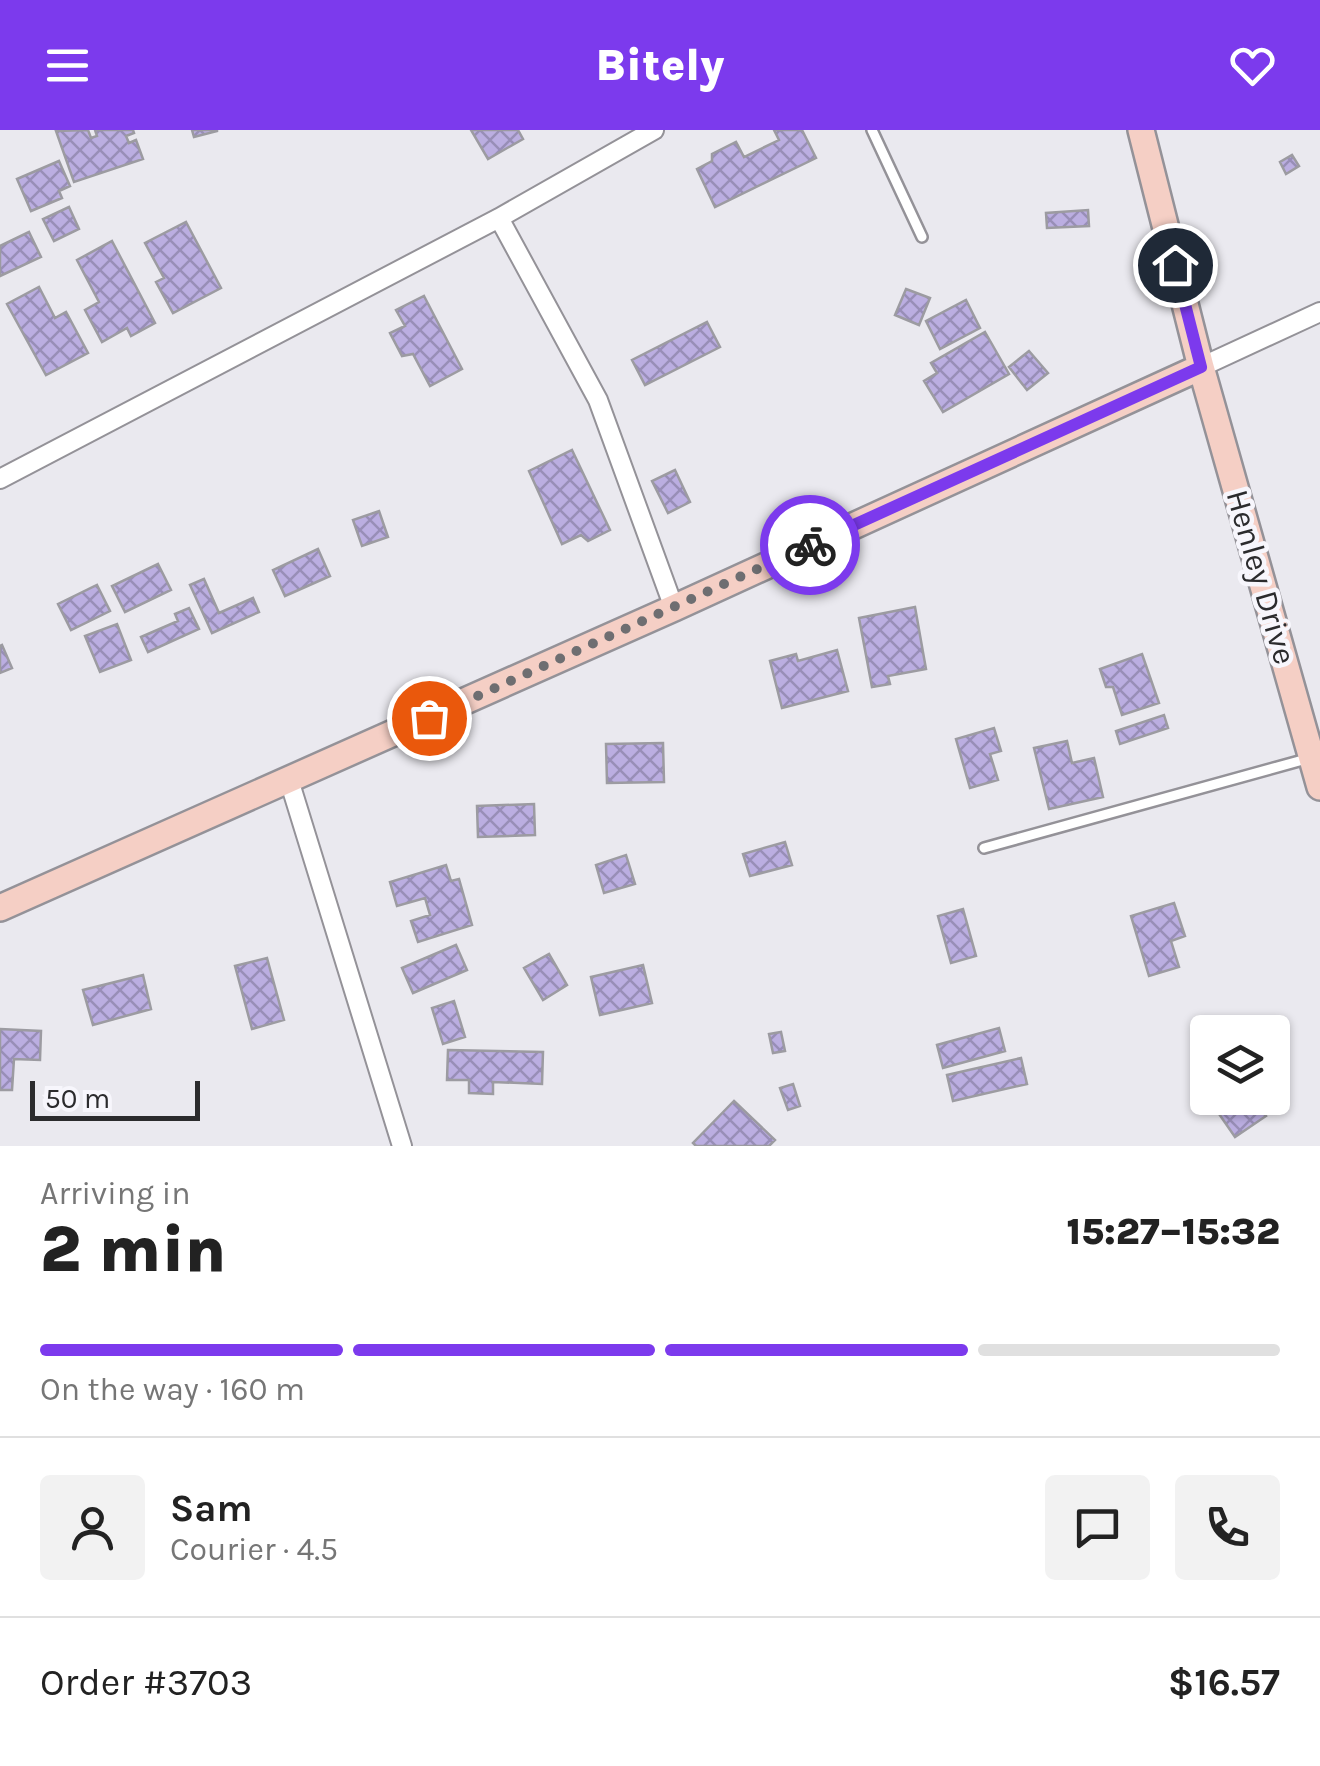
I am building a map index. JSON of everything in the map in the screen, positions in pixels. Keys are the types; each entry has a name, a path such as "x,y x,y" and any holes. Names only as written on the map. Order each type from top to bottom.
{"street":[{"path":"0,479 499,218 654,130"},
{"name":"Henley Drive","path":"1140,130 1201,367 1317,773"},
{"path":"499,218 598,400 674,608"},
{"path":"0,908 674,608 1320,312"},
{"path":"288,780 402,1146"}],"lane":[{"path":"872,130 922,237"},
{"path":"984,848 1317,773"}],"building":[{"path":"88,130 91,138 97,136 95,130 133,130 126,136 129,143 136,140 143,159 74,182 56,131"},
{"path":"192,130 217,130 217,131 194,137"},
{"path":"471,130 518,130 523,139 488,159"},
{"path":"774,130 802,130 816,158 715,207 697,169 712,161 712,154 736,142 744,157 779,140"},
{"path":"1292,155 1299,166 1286,174 1280,162"},
{"path":"59,161 70,186 59,191 62,198 31,211 17,179"},
{"path":"69,207 79,229 54,241 43,219"},
{"path":"1088,210 1089,226 1047,228 1046,213"},
{"path":"186,222 221,288 173,313 156,282 164,278 145,243"},
{"path":"29,232 41,257 0,276 0,246"},
{"path":"112,241 155,323 131,336 127,328 102,342 85,310 99,302 77,260"},
{"path":"39,287 55,318 66,312 88,353 46,375 7,304"},
{"path":"906,289 930,298 919,325 895,315"},
{"path":"424,296 462,369 430,386 413,354 402,356 390,333 405,326 396,310"},
{"path":"966,300 980,328 940,349 926,321"},
{"path":"707,322 720,347 645,385 632,360"},
{"path":"985,332 1009,374 943,412 924,381 937,373 931,363"},
{"path":"1029,351 1048,373 1027,390 1009,367"},
{"path":"572,450 610,530 588,541 581,535 562,544 529,471"},
{"path":"675,470 690,502 668,513 652,481"},
{"path":"379,511 388,537 362,546 353,520"},
{"path":"318,549 330,576 285,596 273,570"},
{"path":"158,564 171,590 125,612 112,586"},
{"path":"204,579 219,613 253,598 259,612 212,633 190,585"},
{"path":"97,585 110,611 71,630 58,604"},
{"path":"915,607 926,669 888,676 890,684 872,687 859,618"},
{"path":"189,608 199,629 148,652 141,637 178,621 175,614"},
{"path":"117,624 131,660 100,672 85,636"},
{"path":"0,646 12,668 0,673"},
{"path":"837,650 848,691 782,708 770,661 796,654 798,661"},
{"path":"1142,654 1159,703 1122,715 1113,687 1106,687 1100,669"},
{"path":"1164,715 1168,728 1120,744 1116,731"},
{"path":"994,728 1001,751 990,754 998,780 970,788 956,739"},
{"path":"1067,741 1072,763 1094,758 1103,797 1049,809 1034,748"},
{"path":"663,743 664,782 607,783 606,744"},
{"path":"534,804 535,835 478,837 477,806"},
{"path":"785,842 792,865 750,876 743,854"},
{"path":"626,855 635,884 604,893 596,865"},
{"path":"446,865 451,881 459,879 472,925 418,942 411,921 430,915 425,898 397,906 390,882"},
{"path":"1174,903 1185,936 1171,941 1179,967 1149,976 1131,916"},
{"path":"963,909 976,956 951,963 938,916"},
{"path":"456,945 467,970 413,993 402,968"},
{"path":"549,954 567,985 543,1000 524,968"},
{"path":"267,958 284,1020 252,1029 235,966"},
{"path":"643,965 652,1003 600,1015 591,977"},
{"path":"143,975 151,1009 93,1025 83,990"},
{"path":"454,1001 465,1037 443,1044 432,1008"},
{"path":"999,1028 1005,1051 943,1068 937,1045"},
{"path":"0,1029 41,1031 40,1060 14,1059 12,1090 0,1090"},
{"path":"781,1032 785,1051 773,1053 769,1034"},
{"path":"448,1050 543,1052 542,1084 493,1082 493,1094 469,1093 469,1080 447,1080"},
{"path":"1021,1058 1027,1084 953,1101 947,1075"},
{"path":"793,1084 800,1106 788,1110 780,1088"},
{"path":"734,1101 775,1140 769,1146 696,1146 693,1143"},
{"path":"1220,1115 1266,1116 1235,1137"}],"way so far":[{"path":"429,718 810,545"}],"route":[{"path":"810,545 1201,367 1175,265"}]}
